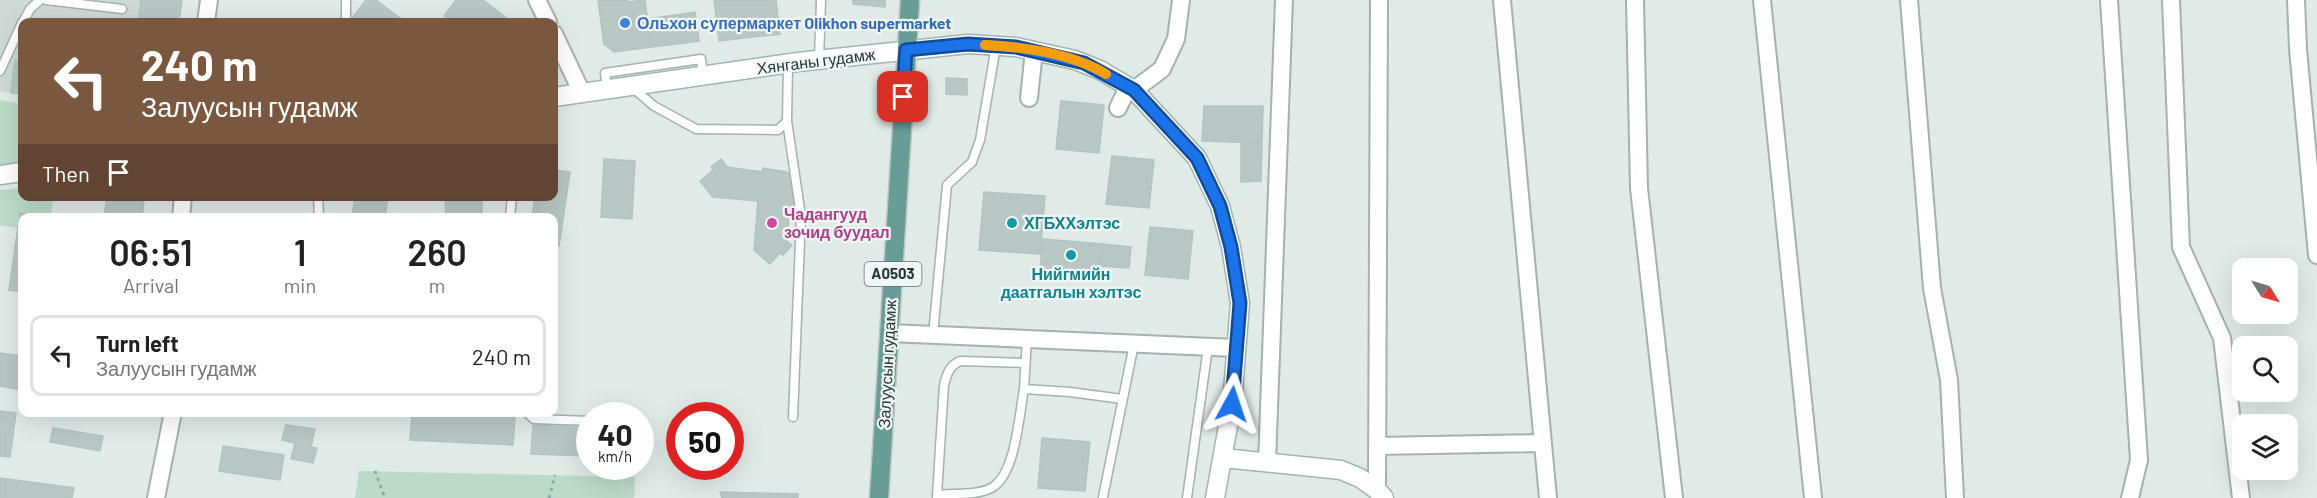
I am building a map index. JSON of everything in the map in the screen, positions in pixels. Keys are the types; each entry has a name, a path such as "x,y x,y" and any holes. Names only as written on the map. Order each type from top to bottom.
{"main road":[{"name":"A0503","path":"906,50 910,0"},
{"name":"Хянганы гудамж","path":"558,96 788,63 968,44 1034,51 1084,63 1131,89 1197,158 1220,206 1231,247 1240,303 1232,404 1215,498"},
{"name":"Залуусын гудамж","path":"879,498 906,50"},
{"path":"0,175 18,173"},
{"path":"1223,458 1341,470 1360,478 1381,494"}],"street":[{"path":"207,18 210,0"},
{"path":"537,0 546,18"},
{"path":"1118,108 1131,89 1161,69 1176,39 1181,0"},
{"path":"1267,463 1284,0"},
{"path":"1379,0 1377,446 1381,494"},
{"path":"1502,0 1548,498"},
{"path":"1635,0 1639,188 1674,498"},
{"path":"1762,0 1813,498"},
{"path":"1909,0 1932,288 1949,380 1955,498"},
{"path":"2109,0 2139,460 2130,498"},
{"path":"2171,0 2181,247 2222,338 2241,498"},
{"path":"2296,0 2298,49 2317,255"},
{"path":"558,42 582,93"},
{"path":"1029,98 1034,51"},
{"path":"889,333 1236,348"},
{"path":"156,498 172,417"},
{"path":"1377,446 1543,443"}],"lane":[{"path":"25,18 30,9 40,0"},
{"path":"46,0 122,9"},
{"path":"346,0 346,18"},
{"path":"819,60 820,0"},
{"path":"0,71 18,32"},
{"path":"933,335 947,185 972,162 980,140 996,46"},
{"path":"607,89 605,73 701,59 703,76"},
{"path":"788,63 787,121 801,216 793,417"},
{"path":"631,86 654,106 696,129 778,129 787,121"},
{"path":"1025,363 960,361 948,371 944,385 937,496 986,489 992,487 1006,475 1024,389 1027,339"},
{"path":"1103,497 1134,344"},
{"path":"1187,498 1208,347"},
{"path":"1024,389 1122,399"},
{"path":"532,417 534,419 576,420"}],"path":[{"path":"375,471 385,498"},
{"path":"549,498 555,475"}],"shaded area":[{"path":"0,0 141,0 139,18 18,18 18,61 15,61 11,93 0,91"}],"green space":[{"path":"0,100 18,103 18,164 0,166"},
{"path":"18,188 18,201 53,201 51,213 18,213 18,228 0,225 0,190"},
{"path":"359,471 576,476 576,480 635,480 634,498 355,498"}],"building":[{"path":"141,0 182,0 180,18 139,18"},
{"path":"366,0 376,0 400,18 352,18"},
{"path":"456,0 483,0 507,18 447,18 444,16"},
{"name":"Ольхон супермаркет Olikhon supermarket","path":"598,0 628,0 628,2 645,0 651,47 614,52 604,44"},
{"path":"714,0 776,0 780,34 719,41"},
{"path":"853,0 885,0 885,7 853,4"},
{"path":"695,12 699,41 652,47 648,19"},
{"path":"15,60 18,60 18,94 11,93"},
{"path":"946,78 967,79 967,95 946,94"},
{"path":"1061,101 1104,105 1099,153 1056,149"},
{"path":"1204,106 1263,106 1262,143 1202,141"},
{"path":"1241,142 1262,143 1261,181 1241,182"},
{"path":"1112,156 1154,160 1149,208 1106,204"},
{"path":"604,159 635,161 632,219 601,217"},
{"name":"Чадангууд зочид буудал","path":"721,159 727,167 762,172 763,168 787,172 796,182 794,205 790,205 787,241 792,245 770,264 754,250 758,201 713,197 700,181 713,170 711,167"},
{"path":"558,170 570,172 559,246 558,213 533,213 534,201 558,201"},
{"name":"ХГБХХэлтэс","path":"984,192 1045,196 1040,254 979,250"},
{"path":"106,201 144,201 143,213 105,213"},
{"path":"354,201 387,201 386,213 353,213"},
{"path":"445,201 482,201 482,213 446,213"},
{"path":"18,227 18,291 9,290"},
{"path":"1150,227 1193,231 1188,279 1145,275"},
{"name":"Нийгмийн даатгалын хэлтэс","path":"1043,239 1102,244 1099,275 1040,270"},
{"path":"1102,244 1131,247 1129,268 1100,266"},
{"path":"0,353 18,355 18,389 0,386"},
{"path":"0,411 16,413 10,457 0,456"},
{"path":"412,417 515,417 513,445 410,440"},
{"path":"286,425 315,429 311,447 317,448 313,463 291,459 295,443 282,440"},
{"path":"533,425 576,427 576,456 531,454"},
{"path":"53,428 103,436 100,451 50,442"},
{"path":"1042,438 1090,442 1085,491 1038,488"},
{"path":"223,446 284,455 280,480 219,471"},
{"path":"0,478 74,488 72,498 0,498"},
{"path":"720,492 798,494 798,498 722,498"}],"slow traffic":[{"path":"985,45 1016,47 1075,60 1106,74"}],"place":[{"name":"Ольхон супермаркет Olikhon supermarket","path":"625,23"},
{"name":"Чадангууд зочид буудал","path":"772,223"},
{"name":"ХГБХХэлтэс","path":"1012,223"},
{"name":"Нийгмийн даатгалын хэлтэс","path":"1071,255"}],"route":[{"path":"903,97 906,50 968,44 1016,47 1075,60 1100,70 1134,90 1197,158 1220,206 1231,247 1240,303 1232,404"}]}
